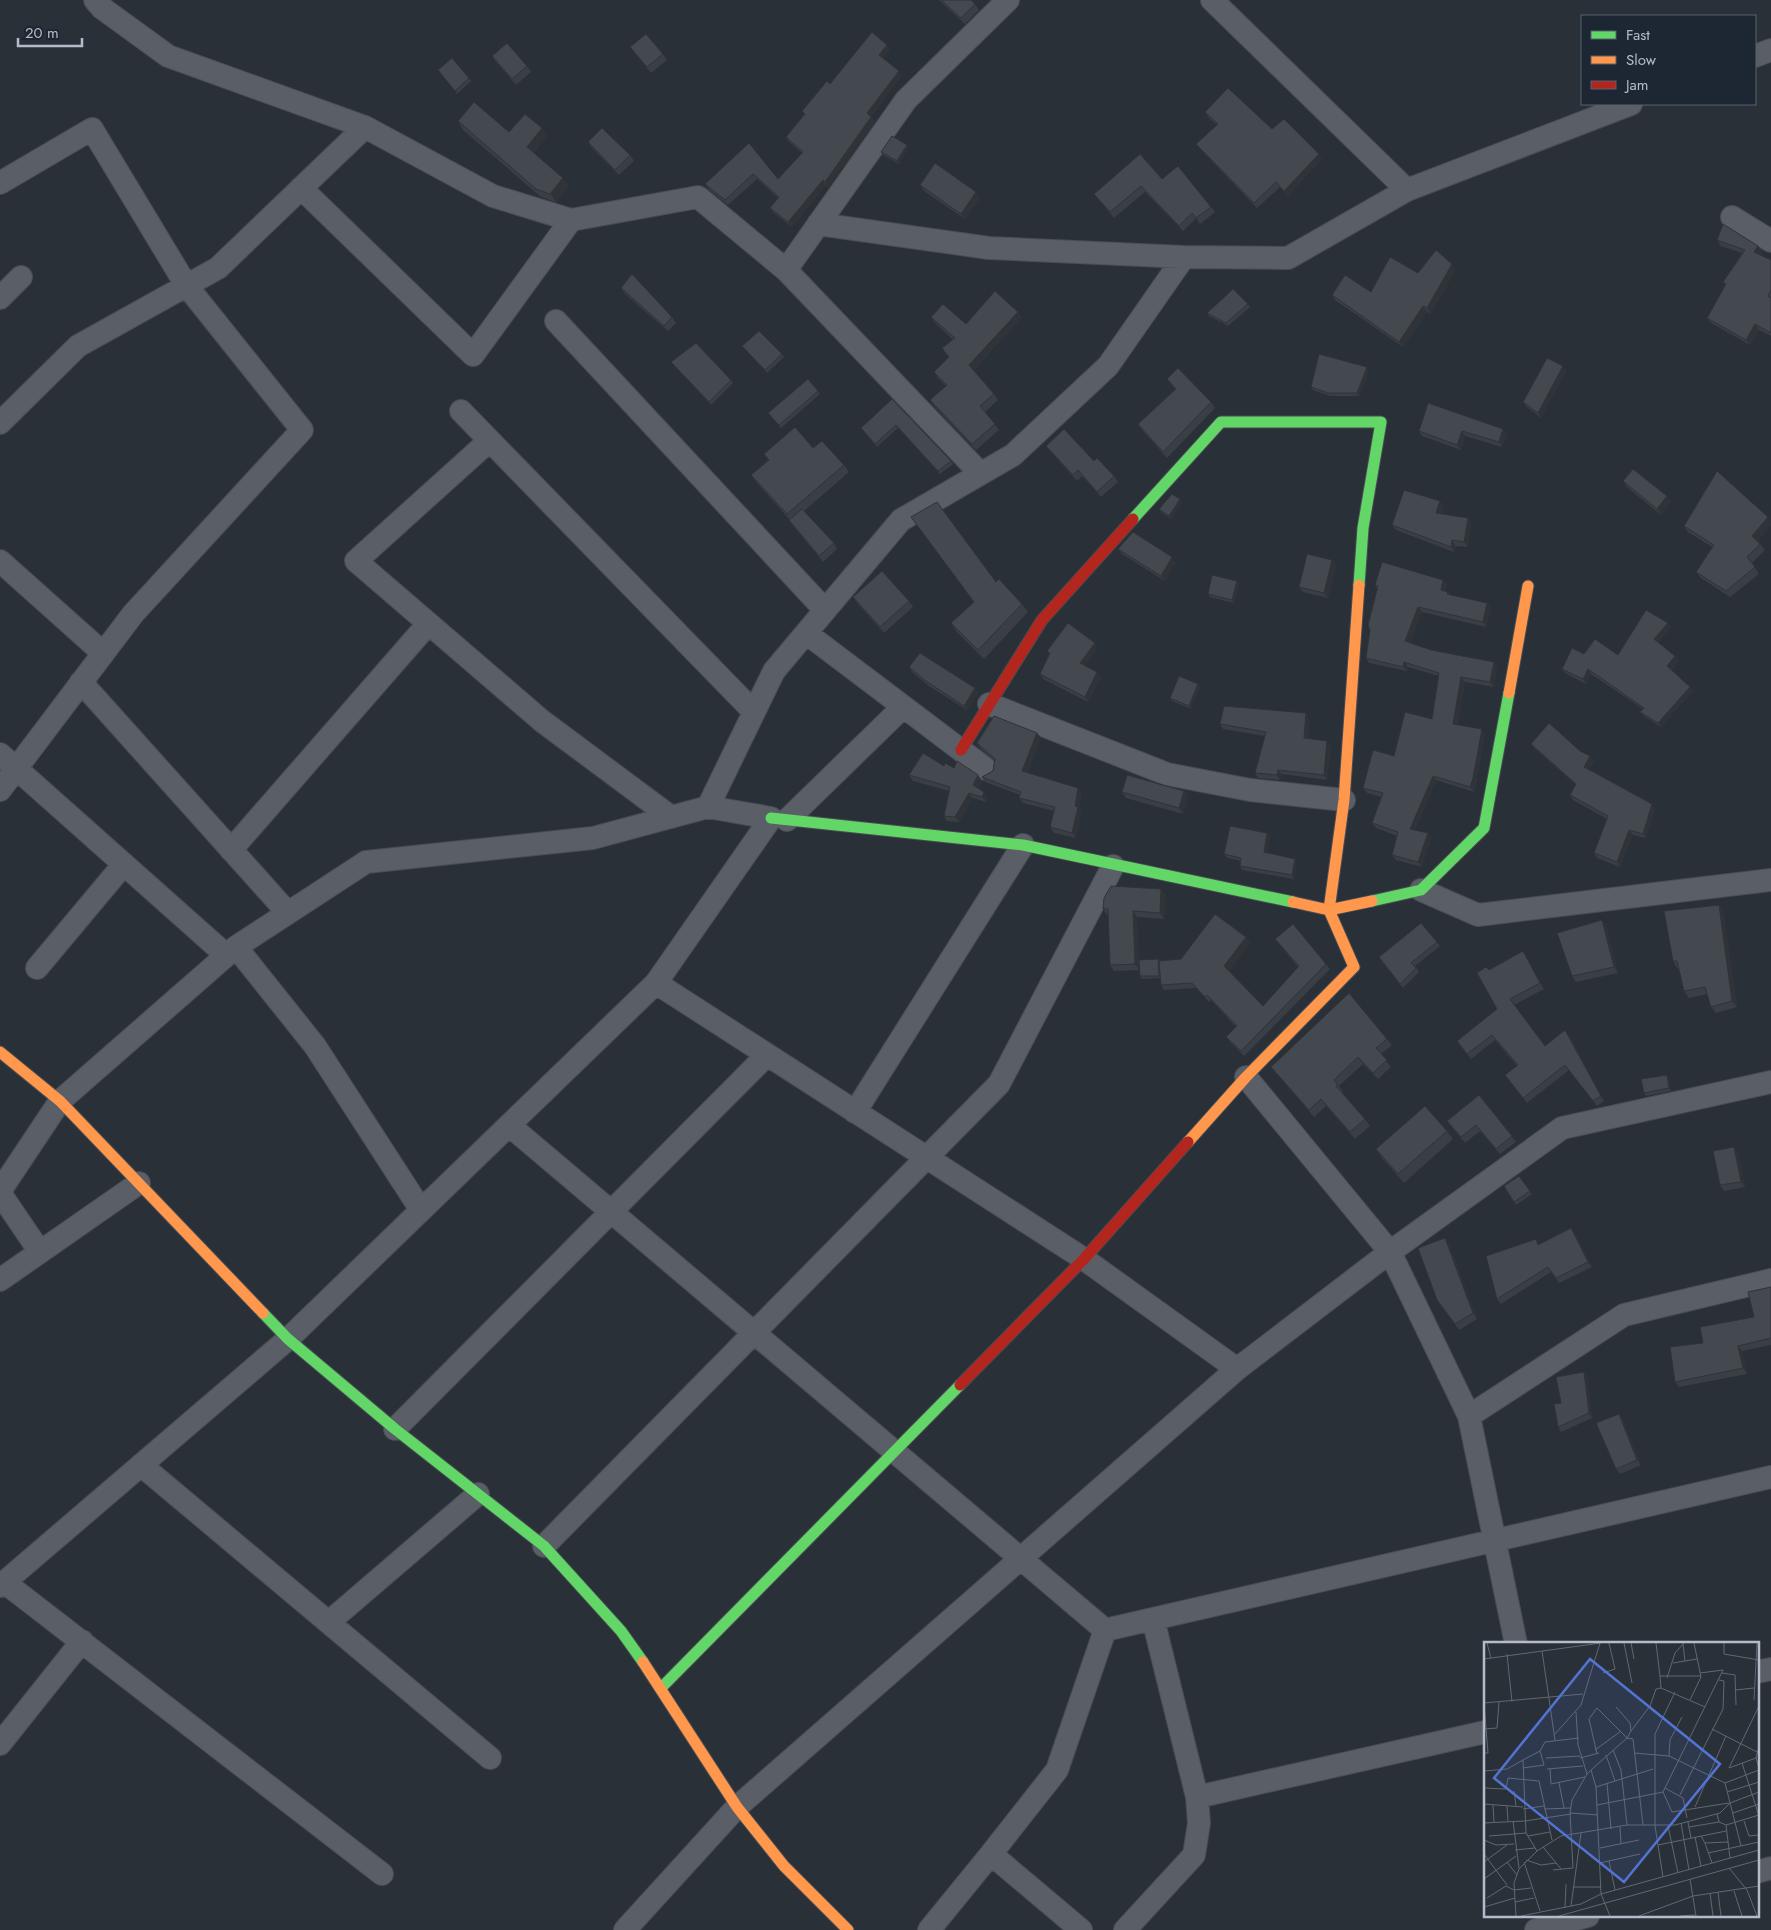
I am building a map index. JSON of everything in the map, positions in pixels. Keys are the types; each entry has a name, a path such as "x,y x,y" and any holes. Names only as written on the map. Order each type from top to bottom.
{"street":[{"path":"95,0 102,8 168,56 365,127 493,196 572,220 698,197 786,270 980,473"},
{"path":"786,270 906,100 1008,0"},
{"path":"1212,0 1407,190"},
{"path":"1756,56 1771,50"},
{"path":"818,224 989,248 1184,257 1288,258 1407,190 1628,105"},
{"path":"0,424 78,346 218,268 365,127"},
{"path":"0,182 92,129 186,286 302,430 133,614 81,682 8,761 0,790"},
{"path":"301,188 473,355 572,220"},
{"path":"1732,217 1771,241"},
{"path":"708,807 774,671 902,520 1013,455 1108,366 1184,257"},
{"path":"0,298 21,277"},
{"path":"556,321 825,610"},
{"path":"460,411 754,712"},
{"path":"661,1688 1084,1259 1246,1077 1354,967 1329,910 1344,800 1363,528 1381,422 1220,422 1042,620 961,750"},
{"path":"489,441 356,562 542,721 671,817"},
{"path":"0,561 103,654"},
{"path":"40,1252 0,1192 60,1101 231,951 366,862 593,838 708,807 779,819 1023,845 1113,866 1329,910 1421,890 1484,828 1528,586"},
{"path":"232,850 428,624"},
{"path":"806,634 986,769"},
{"path":"81,682 288,913"},
{"path":"989,704 1167,774 1250,790 1344,800"},
{"path":"382,1874 82,1641 2,1584 288,1339 656,984 779,819 903,707"},
{"path":"8,761 124,864 231,951 315,1046 421,1210"},
{"path":"855,1112 1023,845"},
{"path":"37,968 124,864"},
{"path":"544,1546 999,1084 1113,866"},
{"path":"1421,890 1478,915 1771,880"},
{"path":"656,984 1084,1259 1237,1369"},
{"path":"0,1052 60,1101 288,1339 395,1429 544,1546 621,1631 661,1688 737,1807 835,1926"},
{"path":"395,1429 767,1055"},
{"path":"1246,1077 1390,1252 1469,1416 1516,1642"},
{"path":"625,1930 737,1807 1237,1369 1390,1252 1562,1128 1771,1082"},
{"path":"510,1126 1105,1630"},
{"path":"0,1280 139,1183"},
{"path":"1469,1416 1624,1315 1771,1280"},
{"path":"141,1465 490,1758"},
{"path":"1105,1630 1771,1477"},
{"path":"329,1622 478,1494"},
{"path":"1124,1930 1194,1855 1199,1822 1197,1797 1153,1619"},
{"path":"929,1930 1057,1770 1105,1630"},
{"path":"0,1744 82,1641"},
{"path":"1758,1672 1771,1669"},
{"path":"1197,1797 1484,1732"},
{"path":"991,1854 1081,1930"},
{"path":"1758,1872 1771,1868"},
{"path":"1536,1930 1580,1920"}],"building":[{"path":"941,0 971,0 975,4 961,18"},
{"path":"872,32 887,45 879,55 899,71 867,113 871,117 825,182 823,180 788,222 770,208 779,197 753,174 725,200 705,184 749,143 778,179 803,152 786,137 805,114 802,111 827,81 830,84"},
{"path":"646,34 663,54 647,67 630,47"},
{"path":"507,43 527,66 512,79 492,56"},
{"path":"452,58 469,78 455,91 438,70"},
{"path":"1228,88 1272,129 1284,119 1319,154 1284,191 1276,182 1254,203 1196,144 1218,124 1205,112"},
{"path":"474,102 509,132 525,114 542,128 527,147 563,178 550,194 536,189 458,121"},
{"path":"602,128 630,155 615,170 588,142"},
{"path":"892,136 907,145 897,161 881,152"},
{"path":"1140,154 1162,179 1178,166 1211,207 1196,218 1192,213 1179,226 1141,186 1110,212 1094,194"},
{"path":"935,163 976,192 961,214 920,185"},
{"path":"1723,224 1758,246 1754,252 1771,260 1771,290 1768,296 1771,298 1771,333 1755,324 1746,340 1707,318 1726,284 1723,282 1745,250 1717,240"},
{"path":"1436,250 1452,264 1427,308 1423,306 1399,342 1332,295 1345,275 1371,292 1390,257 1418,273"},
{"path":"632,274 672,317 664,326 621,288"},
{"path":"1233,289 1248,304 1226,323 1207,313"},
{"path":"995,291 1018,312 969,365 994,394 980,406 995,424 972,444 930,400 947,385 934,372 949,357 942,348 955,338 931,317 943,304 966,324"},
{"path":"759,331 782,354 765,370 742,346"},
{"path":"696,343 731,380 709,402 671,362"},
{"path":"1319,354 1367,367 1357,393 1328,393 1311,387"},
{"path":"1547,358 1563,366 1538,413 1523,402"},
{"path":"1178,368 1211,402 1163,452 1138,424 1176,389 1167,379"},
{"path":"808,379 818,391 779,425 768,413"},
{"path":"892,399 951,461 938,471 896,425 875,444 861,428"},
{"path":"1428,403 1503,429 1499,442 1462,431 1457,445 1419,431"},
{"path":"795,427 813,448 822,441 844,465 787,514 751,475 769,460 764,454"},
{"path":"1064,429 1094,461 1097,458 1114,476 1097,492 1078,470 1073,475 1046,446"},
{"path":"1633,469 1667,496 1657,509 1623,481"},
{"path":"1717,471 1768,517 1752,536 1760,544 1747,557 1755,567 1726,591 1696,572 1714,545 1684,526"},
{"path":"1404,490 1440,501 1436,513 1468,518 1464,542 1452,540 1451,547 1392,525"},
{"path":"1172,494 1180,499 1169,516 1159,509"},
{"path":"937,502 996,582 999,579 1022,604 978,650 951,623 974,602 911,517"},
{"path":"802,509 834,543 819,556 789,520"},
{"path":"1133,532 1172,557 1161,576 1118,549"},
{"path":"1307,554 1332,560 1324,593 1299,587"},
{"path":"1382,562 1443,580 1441,590 1448,592 1447,594 1487,603 1483,622 1418,607 1405,641 1431,650 1494,662 1490,682 1461,677 1453,724 1482,729 1473,778 1470,787 1433,776 1410,829 1428,833 1418,862 1392,855 1398,832 1372,823 1383,793 1363,788 1373,750 1394,756 1405,712 1432,719 1439,673 1404,662 1403,667 1366,658 1370,630 1368,625 1378,586 1375,585"},
{"path":"882,571 909,601 880,627 853,597"},
{"path":"1212,575 1237,581 1232,600 1208,594"},
{"path":"1646,610 1668,623 1654,639 1675,656 1667,666 1690,687 1658,723 1640,712 1644,708 1588,669 1583,679 1562,669 1572,648 1584,654 1595,639 1618,655"},
{"path":"1068,623 1095,643 1080,663 1097,672 1085,697 1040,674 1050,653 1047,651"},
{"path":"920,653 975,688 964,706 926,681 909,667"},
{"path":"1179,676 1198,684 1189,706 1170,698"},
{"path":"1224,706 1306,713 1304,738 1327,741 1324,775 1278,770 1277,775 1255,773 1266,732 1220,724"},
{"path":"994,716 1037,733 1022,771 1078,788 1075,806 1078,807 1072,833 1050,827 1055,807 1019,798 1021,792 982,777 993,771 995,759 977,743"},
{"path":"1549,723 1580,751 1590,756 1584,767 1652,804 1643,834 1629,830 1617,862 1594,853 1608,816 1570,795 1576,784 1531,744"},
{"path":"923,753 944,766 945,763 954,768 957,761 978,775 973,785 984,792 982,797 969,793 955,817 944,816 950,787 909,775"},
{"path":"1127,775 1184,791 1179,808 1122,792"},
{"path":"1230,826 1267,833 1264,852 1295,859 1292,875 1240,866 1241,858 1224,854"},
{"path":"1111,886 1161,889 1160,913 1133,911 1135,964 1110,965 1108,909 1103,909 1104,898"},
{"path":"1719,905 1732,1001 1711,1007 1705,987 1684,991 1677,961 1673,961 1664,911"},
{"path":"1215,914 1246,937 1224,966 1263,1006 1299,966 1275,939 1293,924 1326,964 1241,1051 1226,1037 1237,1026 1207,995 1205,997 1192,983 1161,985 1159,961 1181,959"},
{"path":"1602,920 1614,967 1572,976 1557,933"},
{"path":"1421,923 1437,942 1411,963 1416,968 1400,984 1379,957"},
{"path":"1523,951 1540,983 1510,999 1545,1046 1565,1030 1601,1096 1593,1101 1565,1065 1523,1098 1505,1075 1518,1065 1492,1035 1467,1054 1457,1041 1497,1009 1477,973 1486,967 1489,970"},
{"path":"1158,959 1159,976 1140,976 1139,960"},
{"path":"1349,993 1387,1039 1376,1048 1387,1060 1373,1073 1358,1057 1334,1080 1338,1085 1336,1086 1365,1119 1350,1132 1321,1099 1309,1110 1271,1067"},
{"path":"1667,1075 1669,1088 1644,1093 1641,1079"},
{"path":"1479,1095 1512,1136 1496,1149 1476,1125 1461,1137 1447,1121"},
{"path":"1425,1106 1447,1131 1398,1174 1376,1149"},
{"path":"1734,1147 1741,1182 1720,1185 1713,1151"},
{"path":"1519,1176 1530,1191 1514,1202 1504,1186"},
{"path":"1571,1228 1588,1262 1556,1278 1548,1267 1497,1299 1486,1256 1536,1239 1538,1245"},
{"path":"1445,1238 1473,1313 1455,1324 1437,1300 1418,1248"},
{"path":"1771,1287 1771,1338 1738,1346 1743,1368 1675,1382 1670,1347 1703,1343 1700,1327 1754,1317 1748,1292"},
{"path":"1584,1372 1589,1413 1558,1427 1554,1404 1561,1403 1556,1377"},
{"path":"1619,1414 1637,1460 1616,1469 1596,1423"}],"traffic: fast":[{"path":"1133,519 1221,422 1381,422 1363,528 1359,585"},
{"path":"1372,901 1421,890 1484,828 1509,693"},
{"path":"771,818 1023,845 1293,902"},
{"path":"263,1313 288,1339 395,1429 544,1546 621,1631 643,1662"},
{"path":"661,1688 960,1385"}],"traffic: slow":[{"path":"1359,585 1344,800 1329,910 1372,901"},
{"path":"1509,693 1528,586"},
{"path":"1188,1142 1246,1077 1354,967 1329,910 1293,902"},
{"path":"0,1052 60,1101 263,1313"},
{"path":"643,1662 737,1807 784,1866 848,1930"}],"traffic: jam":[{"path":"961,750 1042,620 1133,519"},
{"path":"960,1385 1084,1259 1188,1142"}]}
